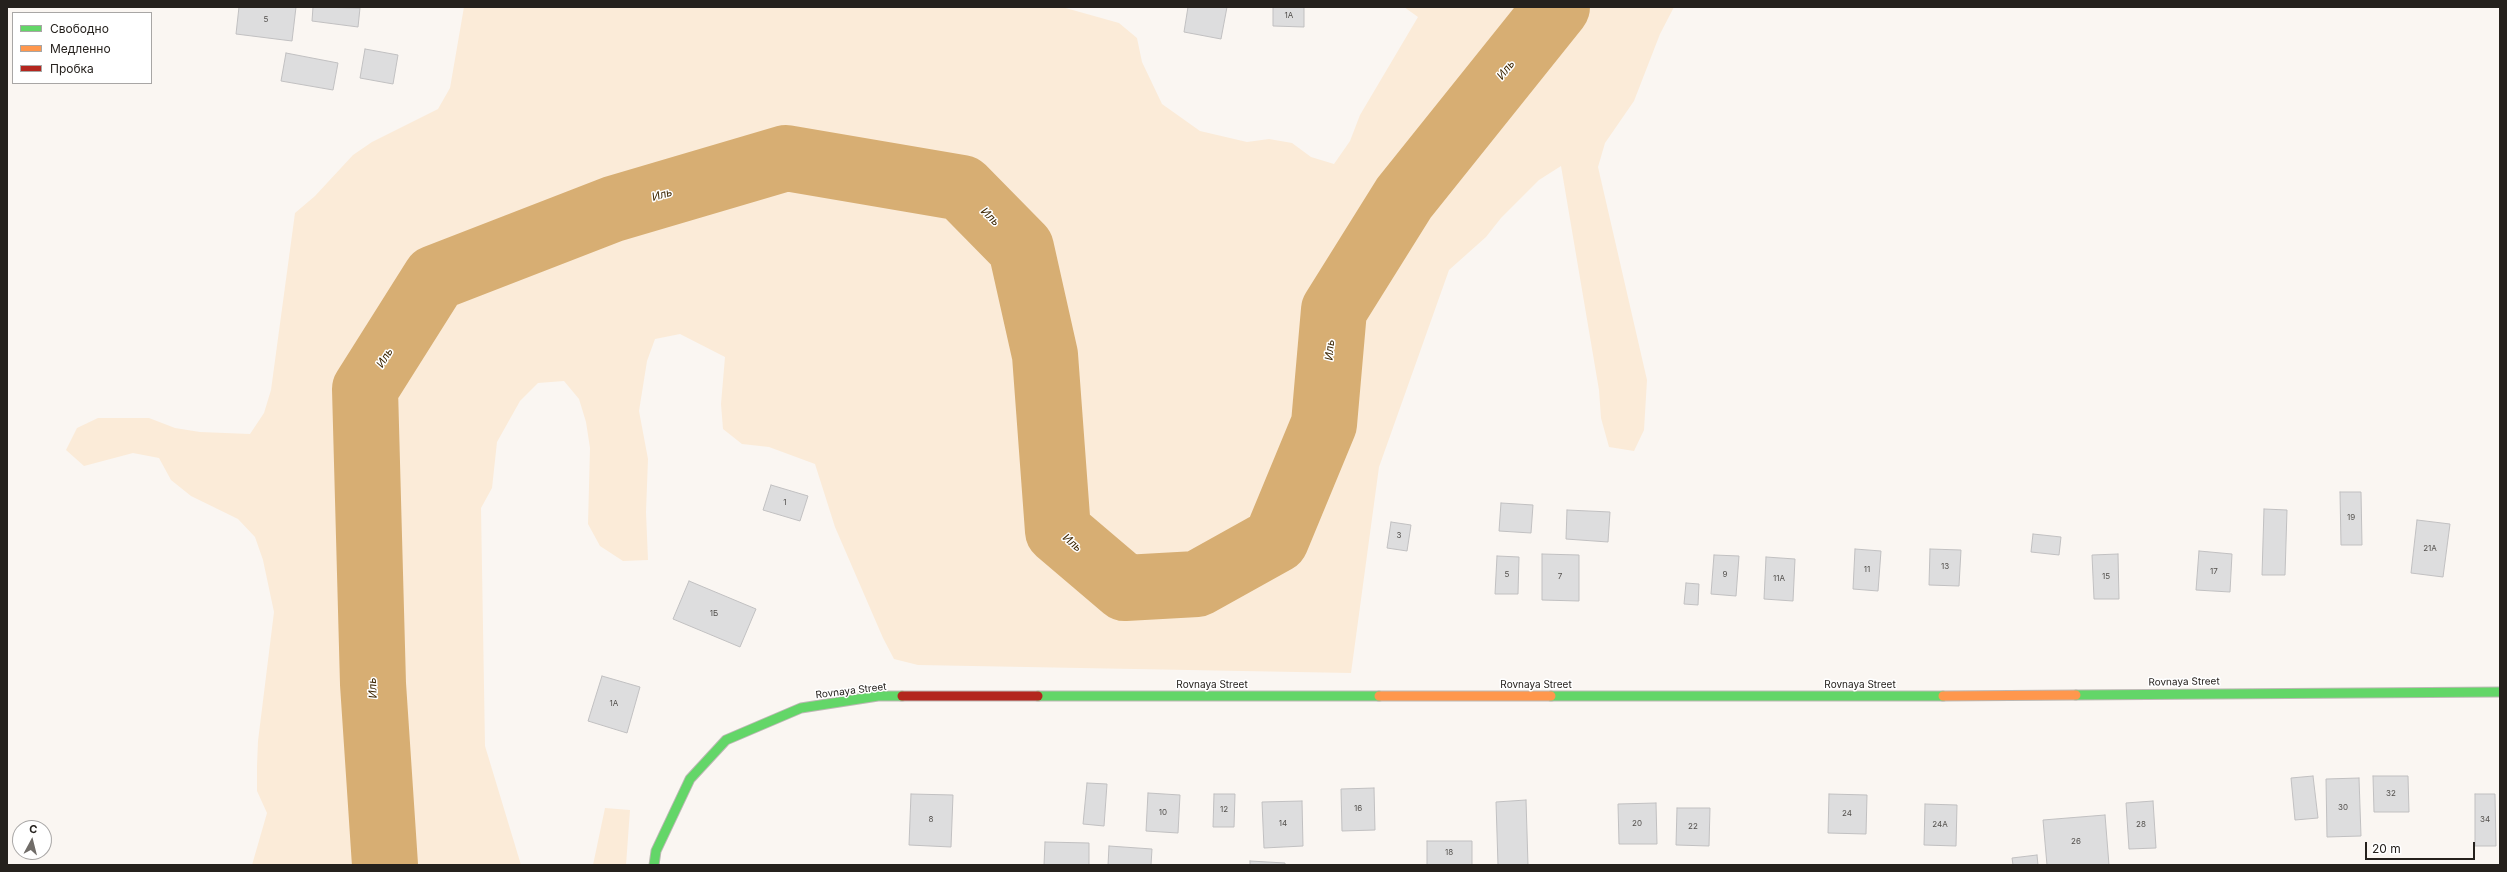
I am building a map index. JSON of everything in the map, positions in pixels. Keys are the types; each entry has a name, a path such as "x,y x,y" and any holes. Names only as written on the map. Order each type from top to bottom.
{"street":[{"name":"Rovnaya Street","path":"654,865 656,850 690,779 726,740 801,708 878,696 1985,696 2284,692 2500,692"}],"shaded area":[{"path":"464,7 1062,7 1119,23 1137,38 1142,62 1162,104 1200,131 1247,142 1269,139 1292,143 1311,157 1334,164 1350,141 1360,115 1418,17 1404,7 1674,7 1660,34 1634,101 1605,143 1598,167 1647,380 1644,430 1634,451 1609,447 1601,418 1599,390 1561,166 1539,180 1501,218 1486,237 1449,270 1379,467 1351,673 918,665 894,659 883,638 835,527 815,464 769,447 742,444 723,429 721,404 725,357 680,334 655,339 647,361 639,411 648,459 646,512 648,560 623,561 600,546 588,524 590,448 586,422 579,399 564,381 538,383 520,401 497,442 492,488 481,508 485,746 521,865 252,865 267,813 257,791 257,766 258,741 274,612 263,560 255,537 238,519 191,496 171,480 159,458 133,453 84,466 66,450 77,428 98,418 149,418 175,428 200,432 250,434 264,413 271,390 295,213 315,196 353,155 372,142 438,109 450,88"},
{"path":"605,808 630,810 626,865 593,865"}],"building":[{"path":"239,7 296,7 292,41 236,34"},
{"path":"313,7 360,8 358,27 312,21"},
{"path":"1188,7 1227,7 1221,39 1184,32"},
{"path":"1273,7 1304,7 1304,27 1273,26"},
{"path":"365,49 398,55 393,84 360,78"},
{"path":"286,53 338,63 333,90 281,81"},
{"path":"771,485 808,496 800,521 763,510"},
{"path":"2340,492 2361,492 2362,545 2341,545"},
{"path":"1501,503 1533,505 1531,533 1499,531"},
{"path":"2264,509 2287,510 2285,575 2262,575"},
{"path":"1567,510 1610,512 1608,542 1566,539"},
{"path":"2417,520 2450,524 2443,577 2411,573"},
{"path":"1391,522 1411,525 1407,551 1387,548"},
{"path":"2033,534 2061,537 2059,555 2031,552"},
{"path":"1855,549 1881,551 1878,591 1853,589"},
{"path":"1930,549 1961,550 1959,586 1929,585"},
{"path":"2199,551 2232,554 2230,592 2196,590"},
{"path":"1542,554 1579,555 1579,601 1542,600"},
{"path":"2118,554 2119,599 2094,599 2092,555"},
{"path":"1714,555 1739,556 1736,596 1711,594"},
{"path":"1497,556 1519,557 1518,594 1495,594"},
{"path":"1766,557 1795,559 1793,601 1764,599"},
{"path":"689,581 756,609 740,647 673,619"},
{"path":"1686,583 1699,584 1698,605 1684,604"},
{"path":"602,676 640,687 627,733 588,721"},
{"path":"2313,776 2318,818 2295,820 2291,778"},
{"path":"2373,776 2408,776 2409,812 2374,812"},
{"path":"2359,778 2361,836 2327,837 2326,779"},
{"path":"1087,783 1107,784 1104,826 1083,824"},
{"path":"1374,788 1375,830 1342,831 1341,789"},
{"path":"1148,793 1180,795 1178,833 1146,831"},
{"path":"911,794 953,795 951,847 909,845"},
{"path":"1214,794 1235,794 1234,827 1213,827"},
{"path":"1829,794 1867,795 1866,834 1828,833"},
{"path":"2475,794 2495,794 2496,846 2475,846"},
{"path":"1526,800 1528,865 1498,865 1496,802"},
{"path":"1302,801 1303,846 1264,848 1262,802"},
{"path":"2153,801 2156,848 2129,849 2126,803"},
{"path":"1656,803 1657,844 1619,844 1618,804"},
{"path":"1925,804 1957,805 1956,846 1924,845"},
{"path":"1677,808 1710,808 1709,846 1676,845"},
{"path":"2105,815 2109,865 2047,865 2043,820"},
{"path":"1427,841 1472,841 1472,865 1427,865"},
{"path":"1045,842 1089,843 1089,865 1044,865"},
{"path":"1109,846 1152,849 1151,865 1108,865"},
{"path":"2037,855 2038,865 2013,865 2012,858"},
{"path":"1250,861 1285,863 1285,865 1250,865"}],"waterway":[{"name":"Иль","path":"385,865 373,684 365,389 435,278 613,209 786,158 962,188 1021,248 1045,355 1058,531 1125,588 1197,584 1276,540 1324,424 1334,310 1404,198 1557,7"}],"traffic: fast":[{"path":"2076,695 2500,692"},
{"path":"654,865 656,851 690,779 726,740 801,708 878,696 902,696"},
{"path":"1038,696 1379,696"},
{"path":"1551,696 1943,696"}],"traffic: slow":[{"path":"1943,696 2076,695"},
{"path":"1379,696 1551,696"}],"traffic: jam":[{"path":"902,696 1038,696"}]}
